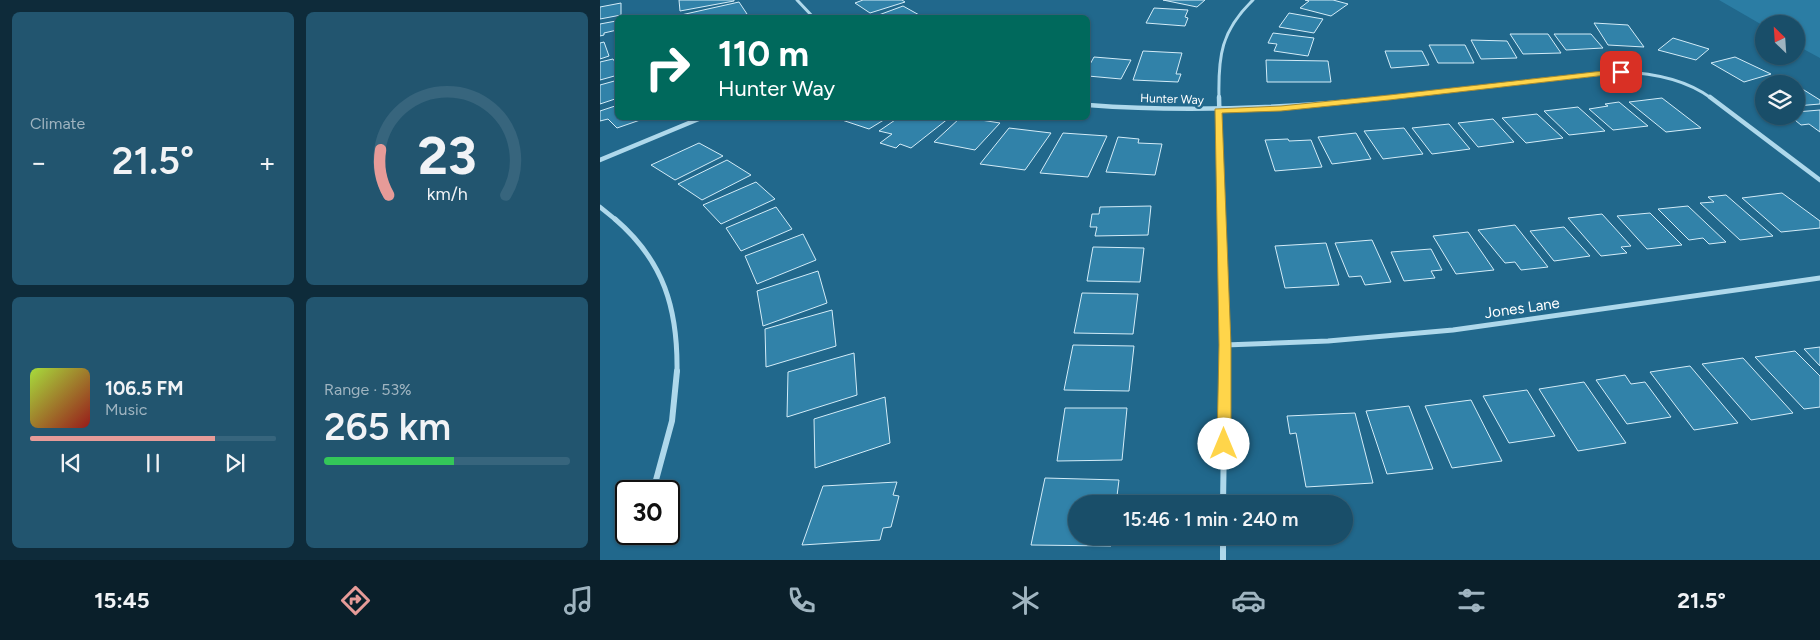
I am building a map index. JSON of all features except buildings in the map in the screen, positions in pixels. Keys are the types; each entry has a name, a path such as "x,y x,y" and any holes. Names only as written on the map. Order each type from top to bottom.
{"street":[{"path":"797,0 811,15"},
{"path":"1223,495 1225,345 1218,65 1228,30 1242,10 1253,0"},
{"name":"Hunter Way","path":"1090,105 1116,108 1218,110 1281,108 1621,72 1646,72 1684,82 1704,93 1820,180"},
{"path":"600,160 696,120"},
{"path":"600,207 642,246 658,269 674,315 677,342 672,421 656,480"},
{"name":"Jones Lane","path":"1225,345 1328,341 1443,331 1820,278"},
{"path":"1223,545 1223,560"}],"shaded area":[{"path":"1719,0 1820,0 1820,58 1805,50 1805,15 1755,15 1755,21"}],"route":[{"path":"1224,444 1225,345 1218,110 1281,108 1389,98 1621,72"}]}
